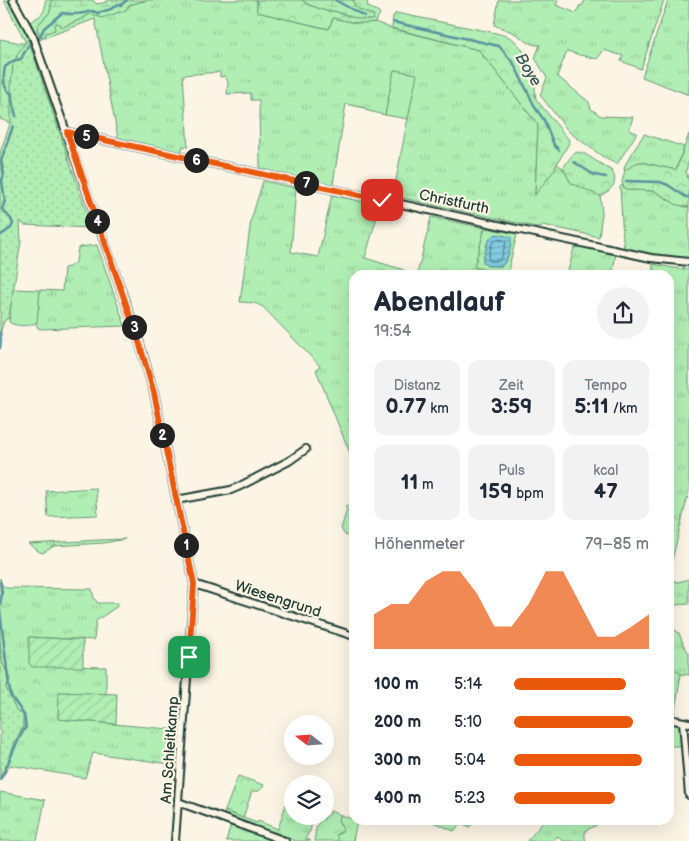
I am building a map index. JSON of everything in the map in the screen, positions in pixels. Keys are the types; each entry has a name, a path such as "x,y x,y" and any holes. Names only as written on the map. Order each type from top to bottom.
{"street":[{"name":"Am Schleitkamp","path":"13,0 33,38 139,342 154,393 194,584 175,841"},
{"name":"Christfurth","path":"67,132 651,258 689,262"},
{"path":"176,500 231,490 289,461 306,449"},
{"name":"Wiesengrund","path":"194,584 349,634"},
{"path":"686,722 689,795"},
{"path":"178,802 285,841"}],"green space":[{"path":"4,0 10,0 37,58 60,126 56,129 62,133 70,155 65,158 1,153 11,124 0,119 0,39 26,43"},
{"path":"45,0 52,0 50,12 37,26 46,33 58,22 63,27 90,14 121,12 129,5 147,0 257,0 257,12 328,29 333,18 356,23 375,22 393,29 479,50 538,125 535,194 557,164 563,168 571,183 600,195 602,212 599,237 543,225 540,228 393,196 416,74 394,70 385,115 346,104 333,184 331,185 260,169 259,100 251,100 251,93 227,94 228,82 225,76 220,77 220,72 183,75 188,147 183,146 181,152 118,138 95,19 39,40 30,22 44,12"},
{"path":"52,0 93,0 96,4 108,0 147,0 129,5 126,10 102,18 90,14 63,27 57,23 54,25 55,30 46,33 42,37 39,35 37,26 50,12"},
{"path":"257,0 302,0 307,4 326,11 334,11 359,19 364,12 355,6 353,0 367,0 368,7 380,14 375,22 370,23 333,18 329,29 257,12"},
{"path":"302,0 353,0 355,6 364,12 374,15 373,20 359,19 334,11 326,11 307,4"},
{"path":"499,0 558,0 556,5 576,13 585,0 664,0 641,69 621,61 623,56 604,50 597,59 567,51 557,76 589,102 591,109 601,116 633,117 629,130 637,133 617,164 606,159 569,132 540,95 547,78 535,58 540,45 529,43 514,33 494,25"},
{"path":"668,0 689,0 689,95 642,77"},
{"path":"396,13 496,33 511,38 521,47 534,71 536,99 569,140 555,169 535,195 538,125 479,50 392,28 393,16"},
{"path":"28,39 92,228 24,225 20,221 21,241 9,318 4,321 0,334 0,153 11,121 13,65 18,53"},
{"path":"394,70 417,74 408,119 385,115"},
{"path":"644,134 684,147 676,170 641,162 624,170 625,165"},
{"path":"689,134 689,160 686,171 689,182 689,207 677,205 655,191 628,190 624,188 622,182 625,170 634,164 641,162 676,170"},
{"path":"577,152 585,154 612,171 615,180 613,186 608,191 600,196 571,183 563,168"},
{"path":"263,181 296,188 291,252 318,257 332,195 380,206 365,258 404,270 349,270 349,451 316,370 320,366 263,307 255,303 240,302 251,220"},
{"path":"622,185 628,190 655,191 670,201 689,207 689,260 625,249 620,187"},
{"path":"431,217 485,228 474,267 486,270 418,270"},
{"path":"485,228 517,234 508,270 486,270 474,267","holes":["487,243 511,245 507,259 502,266 497,266 482,258"]},
{"path":"97,245 125,326 38,328 36,324 40,290 62,291 64,268 76,262 78,248"},
{"path":"585,247 616,254 613,270 568,270 574,248"},
{"path":"653,264 689,269 689,491 674,552 674,270 652,270"},
{"path":"13,289 40,290 37,322 23,326 9,322"},
{"path":"96,488 98,515 48,517 46,491"},
{"path":"349,504 349,537 345,535 341,529 347,509 345,507"},
{"path":"125,539 104,543 54,546 43,553 28,544 99,540"},
{"path":"0,578 2,585 7,588 92,589 94,598 98,603 118,603 119,605 96,621 94,640 30,637 63,666 106,667 106,694 59,692 58,719 180,730 177,765 93,753 85,778 10,765 0,781 0,762 12,749 24,725 0,721"},
{"path":"689,579 689,604 675,605 674,581 678,582"},
{"path":"674,630 679,633 689,653 689,675 681,674 674,669"},
{"path":"29,637 83,640 83,667 32,667 29,663"},
{"path":"0,642 2,662 10,679 6,688 16,710 23,715 23,726 0,778"},
{"path":"674,669 681,674 674,717"},
{"path":"59,692 117,694 116,724 58,719"},
{"path":"674,723 681,727 681,746 674,746"},
{"path":"238,776 264,785 259,791 252,791 243,818 225,811"},
{"path":"0,792 45,800 37,841 0,841"},
{"path":"284,810 284,825 312,825 305,839 311,841 296,841 224,814 225,811 278,829"},
{"path":"334,812 341,815 338,820 344,830 338,833 339,839 337,841 314,841 318,825 334,825"},
{"path":"341,815 349,818 349,825 356,825 353,841 337,841 336,835 343,830 338,820"},
{"path":"231,824 275,841 226,841"},
{"path":"440,825 459,825 454,831"},
{"path":"541,825 597,825 585,831 586,841 563,841 557,836 553,841 527,841"}],"water":[{"path":"497,234 511,237 509,252 502,266 487,266 483,260 488,242 490,238"}],"waterway":[{"name":"Boye","path":"39,38 44,28 62,13 77,14 92,11 98,13 111,9 118,4 121,5 127,0"},
{"name":"Boye","path":"335,0 364,16"},
{"name":"Boye","path":"393,22 499,46 514,64 536,109 544,120 554,145 559,150"},
{"name":"Boye","path":"16,116 12,94 6,89 4,82 5,67 13,61 21,59 29,44"},
{"name":"Boye","path":"0,236 11,228 13,224 2,209 5,201 2,181 4,174 1,161 13,126"},
{"name":"Boye","path":"574,162 594,175 606,177"},
{"name":"Boye","path":"626,181 660,182 689,197"},
{"name":"Boye","path":"0,332 0,348"},
{"path":"0,582 2,592 0,606"},
{"path":"0,611 11,696 24,715 26,727 0,779"}],"route":[{"path":"189,657 194,584 154,393 139,342 67,132 382,200"}]}
